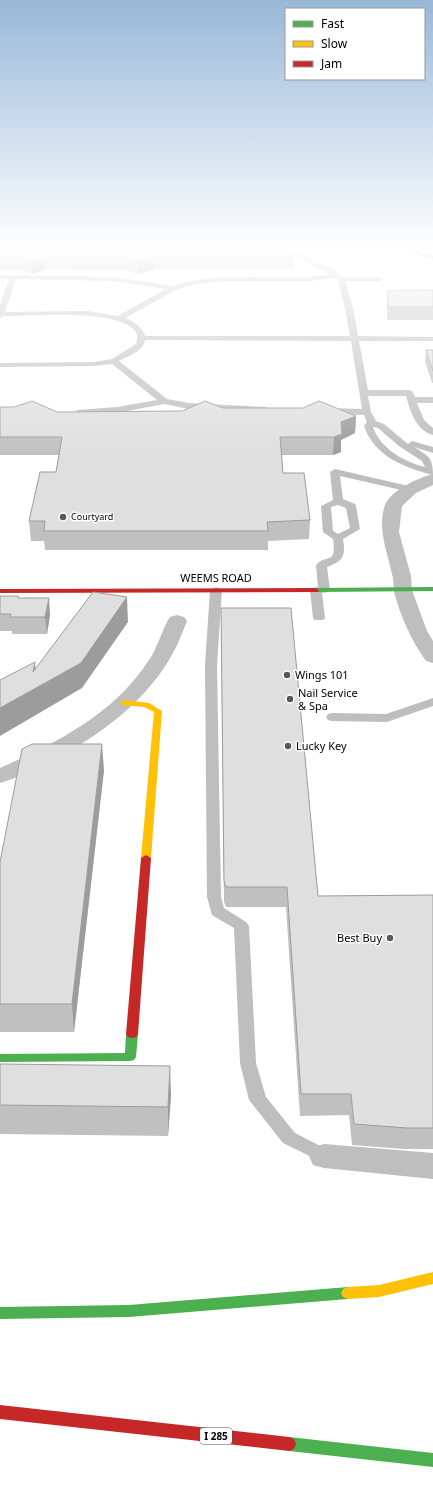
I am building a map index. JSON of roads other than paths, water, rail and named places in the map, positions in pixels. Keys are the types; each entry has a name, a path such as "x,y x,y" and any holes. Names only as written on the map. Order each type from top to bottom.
{"main road":[{"name":"WEEMS ROAD","path":"0,591 433,589"},
{"path":"0,1058 130,1058 158,711 150,705 124,703"},
{"path":"0,1313 129,1311 379,1291 433,1278"},
{"name":"I 285","path":"0,1412 433,1460"}],"street":[{"path":"433,474 410,489 394,504 390,532 402,576 403,590 417,631 433,657"},
{"path":"0,776 34,761 64,745 91,728 124,703 150,675 163,657 172,639 177,621"},
{"path":"324,1156 433,1166"}],"lane":[{"path":"0,365 88,364 114,362 140,345 141,338 140,332 129,322 120,318 107,316"},
{"path":"120,318 124,316"},
{"path":"350,316 363,393 367,412 372,423 382,426 397,439 426,458 433,474"},
{"path":"141,338 433,339"},
{"path":"114,362 164,401"},
{"path":"363,393 409,393 416,414 433,432"},
{"path":"412,400 433,400"},
{"path":"69,412 117,410 164,401 189,406 272,410"},
{"path":"317,411 367,412"},
{"path":"372,423 368,426 370,434 380,445 409,465 433,474"},
{"path":"397,439 433,450"},
{"path":"338,501 335,472 410,489"},
{"path":"319,618 321,564 335,561 338,557 340,548 338,538 328,532 326,506 338,501 351,506 354,529 338,538"},
{"path":"216,590 211,672 214,897 217,911 241,926 248,1063 258,1100 289,1138 324,1156"},
{"path":"332,718 387,718 433,702"}],"place":[{"name":"Courtyard","path":"63,517"},
{"name":"Wings 101","path":"287,675"},
{"name":"Nail Service & Spa","path":"290,699"},
{"name":"Lucky Key","path":"288,746"},
{"name":"Best Buy","path":"390,938"}]}
